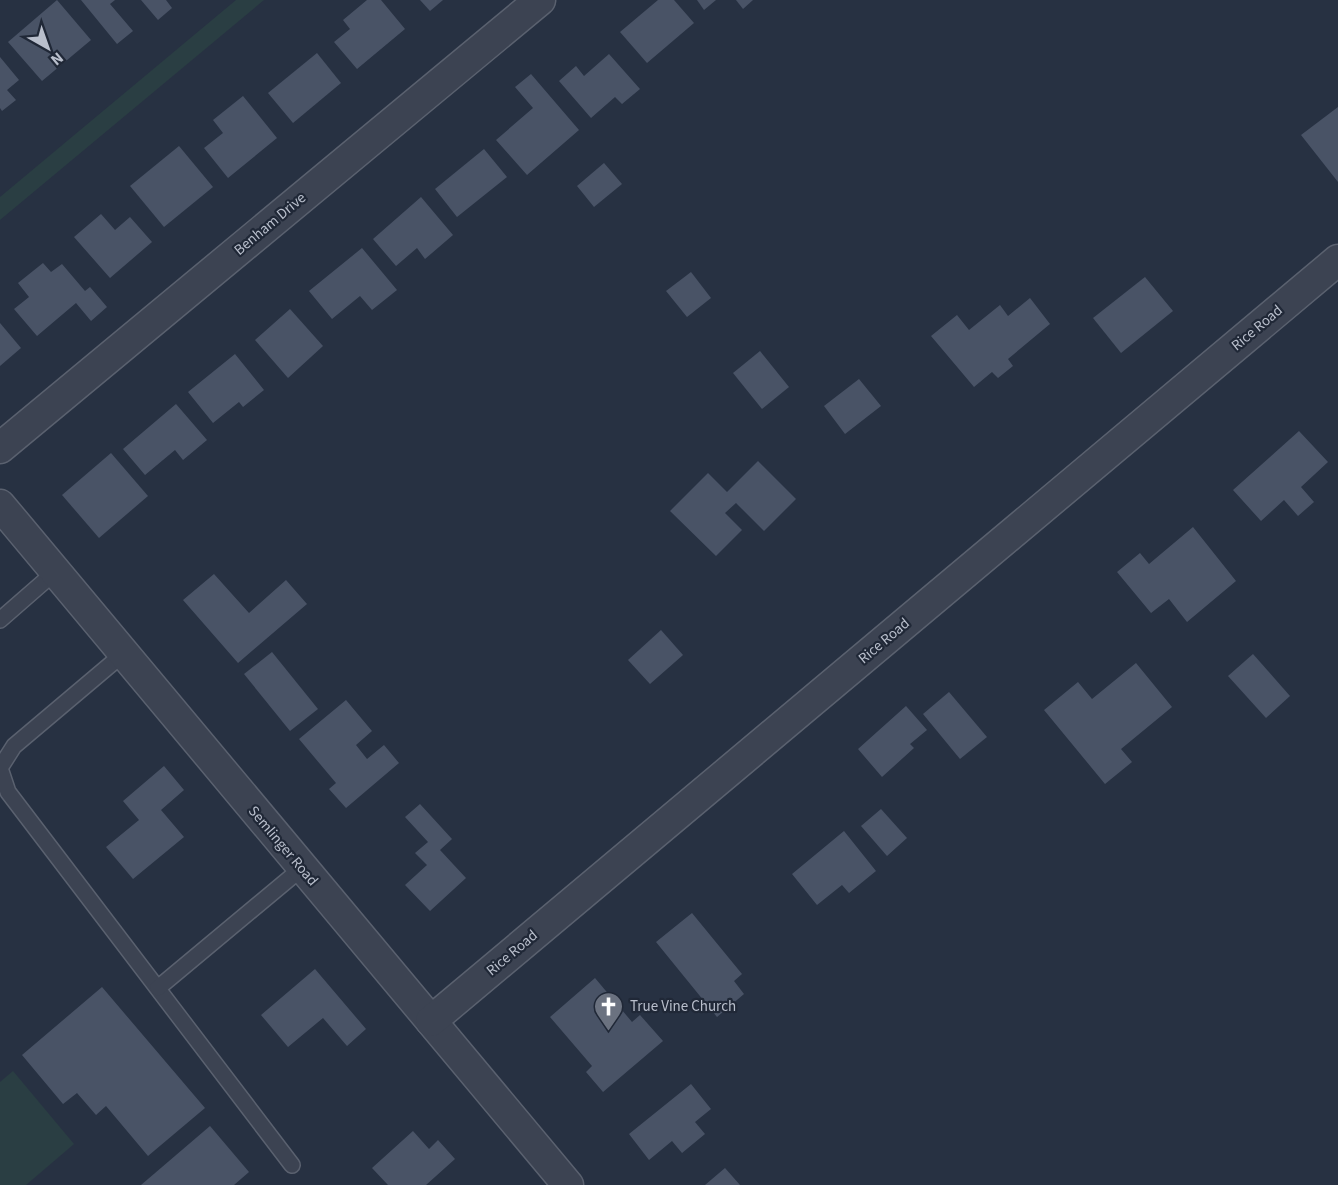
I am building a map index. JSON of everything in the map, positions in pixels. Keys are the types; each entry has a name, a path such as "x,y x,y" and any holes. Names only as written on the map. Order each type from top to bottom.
{"street":[{"name":"Benham Drive","path":"0,448 540,0"},
{"name":"Rice Road","path":"431,1022 1338,260"},
{"name":"Semlinger Road","path":"0,505 568,1185"}],"lane":[{"path":"0,620 55,572"},
{"path":"123,654 14,746 0,768 8,792 292,1165"},
{"path":"158,988 302,868"}],"green space":[{"path":"236,0 264,0 0,220 0,197"},
{"path":"13,1071 74,1144 26,1185 0,1185 0,1082"}],"building":[{"path":"57,0 91,40 42,81 8,42"},
{"path":"81,0 115,0 110,4 133,31 117,44"},
{"path":"141,0 166,0 172,8 158,20"},
{"path":"367,0 381,0 405,29 357,69 334,42 350,29 343,20"},
{"path":"420,0 443,0 430,11"},
{"path":"658,0 674,0 694,23 647,63 620,32"},
{"path":"697,0 716,0 704,10"},
{"path":"736,0 753,0 743,9"},
{"path":"317,53 341,83 293,123 268,93"},
{"path":"609,54 640,89 622,104 615,97 591,118 559,81 576,66 584,76"},
{"path":"0,57 19,80 7,90 16,100 2,111 0,108"},
{"path":"531,74 579,130 527,175 496,140 533,108 515,87"},
{"path":"243,96 277,138 228,178 204,148 223,133 213,120"},
{"path":"1338,107 1338,182 1301,135"},
{"path":"179,146 213,187 164,227 130,186"},
{"path":"484,149 507,177 457,217 435,189"},
{"path":"604,163 622,184 594,207 577,186"},
{"path":"421,197 453,235 425,259 417,248 396,266 373,239"},
{"path":"101,214 115,230 130,217 152,242 110,278 74,237"},
{"path":"362,248 397,290 372,310 360,296 332,319 309,291"},
{"path":"43,263 51,272 62,264 85,291 90,287 107,307 91,321 76,303 37,336 14,309 29,297 18,283"},
{"path":"691,272 711,298 687,317 666,291"},
{"path":"1145,277 1173,311 1121,353 1093,318"},
{"path":"1030,298 1050,324 1008,359 1013,366 998,378 992,372 974,387 931,336 957,315 969,330 1000,305 1008,316"},
{"path":"290,309 323,346 288,378 255,340"},
{"path":"0,323 21,348 0,366"},
{"path":"760,351 789,387 762,409 733,373"},
{"path":"235,354 264,390 243,407 239,402 213,423 188,392"},
{"path":"859,379 881,406 845,434 824,406"},
{"path":"176,404 207,440 183,460 175,450 145,475 123,449"},
{"path":"1299,431 1328,462 1301,487 1314,502 1298,516 1284,500 1261,521 1233,490"},
{"path":"111,453 148,496 99,538 62,495"},
{"path":"758,461 796,499 764,531 736,503 725,513 742,530 716,556 670,511 708,473 727,492"},
{"path":"1193,527 1236,581 1187,622 1169,599 1151,613 1117,572 1140,553 1149,564"},
{"path":"214,574 249,613 286,580 307,604 238,663 183,600"},
{"path":"661,630 683,655 650,684 628,660"},
{"path":"272,652 318,709 290,731 244,674"},
{"path":"1253,654 1290,696 1266,718 1228,676"},
{"path":"1136,663 1172,707 1121,749 1132,762 1105,784 1044,710 1078,682 1092,699"},
{"path":"949,692 987,737 960,759 923,714"},
{"path":"346,700 372,731 356,745 367,759 384,745 399,763 346,808 329,789 336,783 299,739"},
{"path":"906,706 927,730 910,744 914,748 882,777 858,749"},
{"path":"164,766 184,790 161,810 184,837 133,879 106,847 139,820 123,801"},
{"path":"420,804 452,839 440,850 466,878 430,911 405,885 427,865 415,853 428,842 405,817"},
{"path":"881,809 907,838 887,856 861,826"},
{"path":"844,831 876,871 849,893 842,885 817,905 792,874"},
{"path":"692,913 742,974 734,981 744,994 717,1017 656,942"},
{"path":"315,969 366,1029 347,1046 323,1018 288,1047 261,1015"},
{"name":"True Vine Church","path":"595,978 632,1022 640,1015 663,1041 603,1092 586,1072 592,1066 550,1017"},
{"path":"102,987 205,1108 148,1156 106,1106 96,1115 77,1093 63,1104 22,1055"},
{"path":"691,1084 711,1109 695,1122 705,1134 682,1153 672,1141 649,1160 629,1134"},
{"path":"210,1126 249,1172 234,1185 141,1185"},
{"path":"413,1131 429,1149 438,1140 455,1159 426,1185 388,1185 372,1168"},
{"path":"725,1168 740,1185 705,1185"}],"place":[{"name":"True Vine Church","path":"609,1032"}]}
